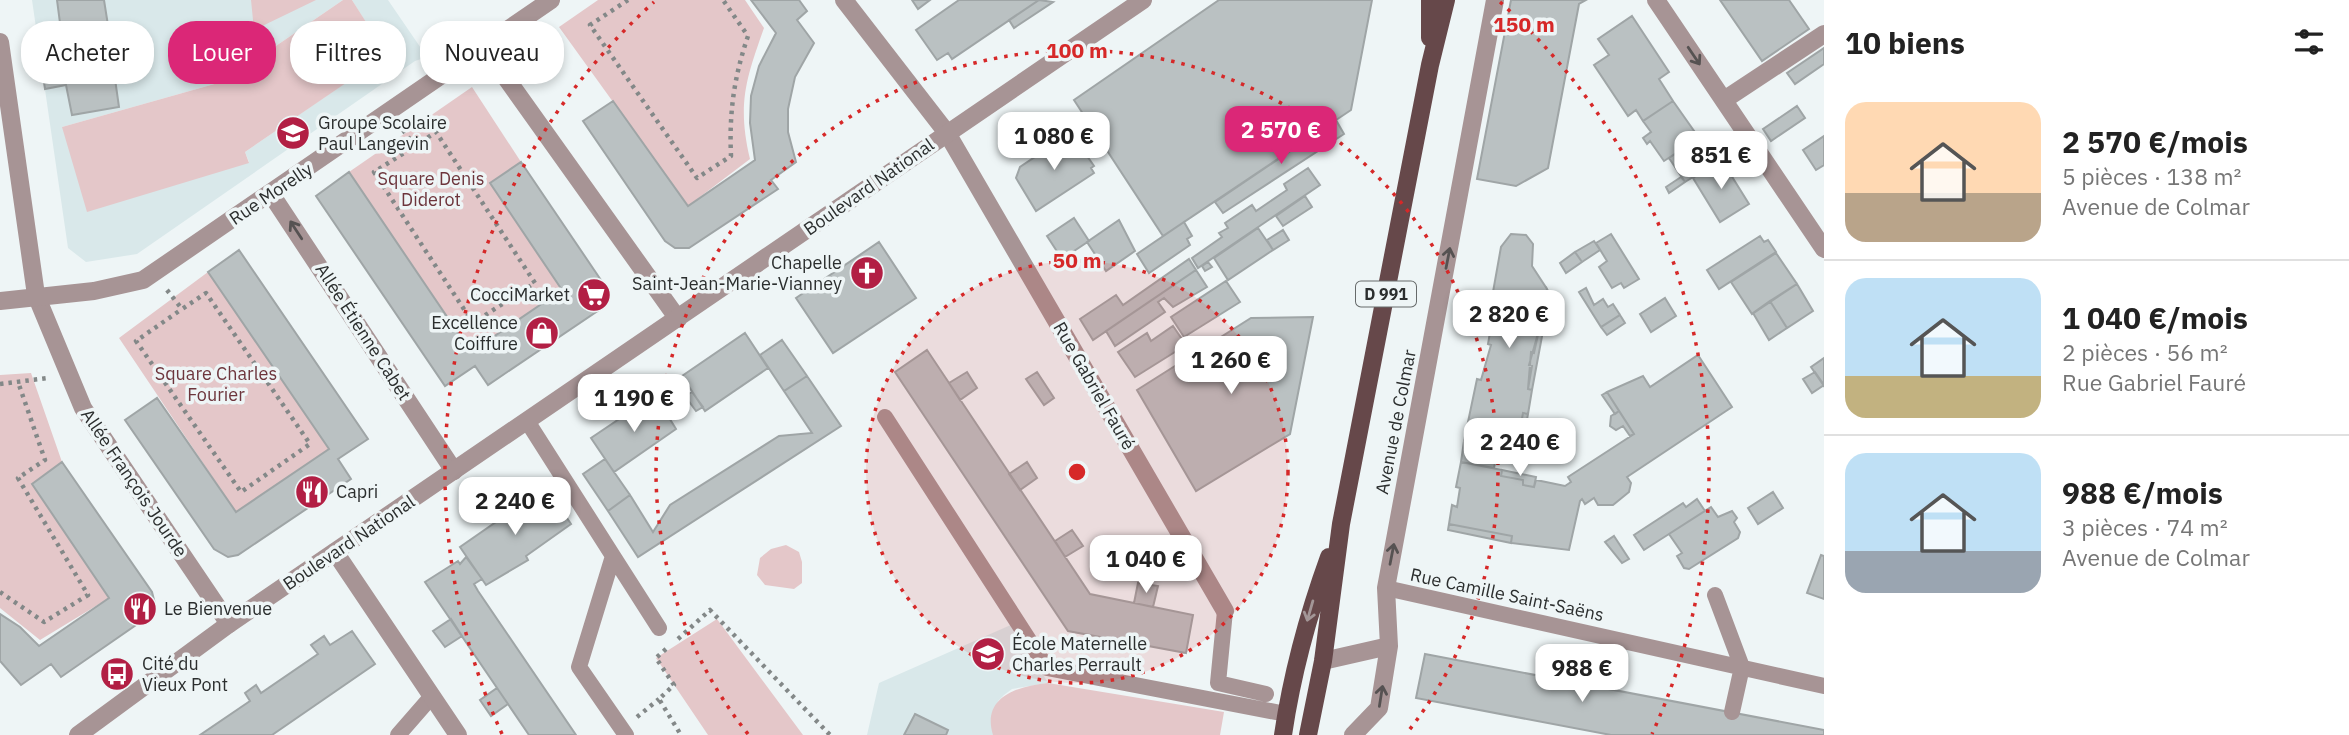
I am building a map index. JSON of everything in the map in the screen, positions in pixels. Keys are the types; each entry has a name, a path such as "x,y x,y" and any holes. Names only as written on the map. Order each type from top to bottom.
{"main road":[{"name":"Avenue de Colmar","path":"1430,0 1430,65"},
{"name":"Avenue de Colmar","path":"1308,735 1323,661 1341,524 1430,65 1446,0"},
{"name":"Avenue de Colmar","path":"1283,735 1311,608 1341,524"}],"street":[{"name":"Rue Morelly","path":"521,21 551,0"},
{"name":"Rue Gabriel Fauré","path":"844,0 947,133 1224,611"},
{"name":"Boulevard National","path":"78,735 229,624 1143,0"},
{"name":"Avenue de Colmar","path":"1353,735 1379,708 1389,646 1386,588 1494,0"},
{"path":"1656,0 1824,249"},
{"path":"1724,100 1824,34"},
{"name":"Allée François Jourde","path":"1,52 36,295 83,408 229,624"},
{"name":"Rue Morelly","path":"0,301 36,295 94,291 143,280 430,84"},
{"path":"510,84 678,319"},
{"name":"Allée Étienne Cabet","path":"271,194 454,471"},
{"path":"335,552 458,735"},
{"path":"1323,661 1389,646"}],"lane":[{"path":"885,417 1047,668 1286,714"},
{"path":"527,421 659,628"},
{"path":"613,556 579,667 626,735"},
{"name":"Rue Camille Saint-Saëns","path":"1386,588 1824,686"},
{"path":"1715,595 1742,667 1732,712"},
{"path":"1224,611 1218,683 1266,694"},
{"path":"398,735 432,696"}],"path":[{"path":"628,0 590,25 697,178 731,156 729,123 734,78 748,36 723,0"},
{"path":"389,112 415,146"},
{"path":"436,132 535,282 473,323 374,172 415,146 436,132"},
{"path":"154,273 182,309"},
{"path":"206,293 310,444 241,492 136,341 182,309 206,293"},
{"path":"0,384 18,382 45,460 18,478 88,595 44,622 0,592"},
{"path":"681,735 659,699 674,685 656,658 710,610 830,735"}],"shaded area":[{"name":"Groupe Scolaire Paul Langevin","path":"32,0 343,0 312,21 290,21 290,36 276,46 276,21 168,21 168,84 214,84 62,127 249,162 245,152 344,84 382,84 137,254 86,262 68,248 44,84 154,84 154,21 35,21"},
{"name":"Groupe Scolaire Paul Langevin","path":"352,0 388,0 402,21 365,21"},
{"name":"Groupe Scolaire Paul Langevin","path":"406,26 420,47 420,59 406,67"},
{"name":"École Maternelle Charles Perrault","path":"1013,624 1048,683 1012,689 1004,695 998,701 993,735 867,735 879,683"}],"green space":[{"path":"251,0 316,0 273,21 253,21"},
{"path":"343,0 352,0 365,21 312,21"},
{"path":"598,0 745,0 764,28 745,92 744,122 750,159 688,206 564,34 564,24"},
{"path":"290,36 290,84 345,84 245,152 249,163 87,212 62,127 214,84 276,84 276,46"},
{"name":"Square Denis Diderot","path":"472,87 521,162 490,183 562,290 471,352 349,172"},
{"name":"Square Charles Fourier","path":"208,272 329,449 236,512 119,338"},
{"path":"31,373 62,462 32,484 109,598 40,640 0,608 0,375"},
{"path":"786,545 799,552 802,583 794,589 765,585 757,575 760,558 771,549"},
{"path":"717,619 803,735 708,735 656,658"},
{"path":"1048,683 1224,712 1220,735 993,735 992,711 997,702 1015,690"}],"building":[{"path":"57,0 104,0 107,21 60,21"},
{"path":"751,0 799,0 807,11 797,20 814,43 795,77 788,109 788,132 796,162 771,180 778,189 689,248 675,248 665,241 583,121 613,101 688,206 755,160 750,123 751,96 759,66 776,33"},
{"path":"912,0 930,0 918,9"},
{"path":"959,0 1039,0 952,59 948,53 937,60 916,30"},
{"path":"1039,0 1053,2 1014,28 1009,20"},
{"path":"1219,0 1372,0 1351,110 1163,236 1074,100"},
{"path":"1511,0 1586,0 1579,4 1548,168 1516,186 1477,179"},
{"path":"1720,0 1789,0 1809,29 1762,61"},
{"path":"1632,16 1669,72 1659,79 1673,101 1643,121 1636,110 1628,116 1594,65 1609,55 1598,39"},
{"path":"1824,48 1824,64 1795,84 1787,73"},
{"path":"44,84 116,84 119,107 72,115 66,85 45,89"},
{"path":"1673,101 1699,138 1664,161 1650,141 1647,144 1643,138 1651,132 1643,121"},
{"path":"1797,106 1805,118 1771,141 1763,129"},
{"path":"1336,120 1344,134 1223,213 1215,202"},
{"path":"1071,133 1094,166 1091,168 1094,173 1036,211 1016,178 1020,167"},
{"path":"1824,136 1824,165 1816,170 1803,150"},
{"path":"1699,138 1716,163 1685,182 1669,158"},
{"path":"1721,159 1749,204 1720,222 1693,178"},
{"path":"521,162 605,286 606,301 602,308 488,385 475,366 445,386 316,196 349,172 471,352 562,290 490,183"},
{"path":"1308,168 1320,185 1198,268 1192,258 1222,237 1219,233 1228,228 1225,223 1252,205 1256,211 1287,190 1284,184"},
{"path":"1681,177 1685,182 1669,193 1666,187"},
{"path":"1305,196 1312,207 1283,226 1276,216"},
{"path":"1074,218 1089,241 1062,259 1047,236"},
{"path":"1119,220 1135,251 1106,271 1087,242"},
{"path":"1184,222 1192,236 1187,239 1190,245 1149,273 1137,254"},
{"path":"1258,228 1273,250 1228,280 1214,258"},
{"path":"1283,230 1289,240 1273,250 1267,240"},
{"path":"1511,234 1526,235 1533,244 1532,266 1547,289 1543,306 1548,307 1543,331 1539,330 1534,353 1531,352 1528,389 1532,390 1528,414 1523,413 1521,424 1526,425 1521,452 1464,441 1477,379 1481,380 1491,345 1488,344 1492,321 1488,320 1501,247"},
{"path":"1611,234 1639,279 1624,288 1621,283 1612,288 1599,267 1607,261 1596,243"},
{"path":"1760,236 1764,242 1768,240 1776,252 1719,289 1707,270"},
{"path":"1594,241 1600,250 1582,262 1575,252"},
{"name":"Chapelle Saint-Jean-Marie-Vianney","path":"879,242 916,298 833,353 796,298"},
{"path":"239,250 368,439 338,459 351,479 238,555 228,557 214,549 125,420 157,398 236,512 329,449 208,272"},
{"path":"1575,252 1582,262 1566,273 1560,263"},
{"path":"1776,253 1797,284 1752,314 1731,282"},
{"path":"1189,259 1196,270 1093,340 1080,319 1116,295 1123,305"},
{"path":"1208,262 1212,267 1205,271 1202,266"},
{"path":"1196,270 1207,287 1173,307 1164,298 1158,302 1165,312 1115,346 1106,331"},
{"path":"1226,281 1240,302 1184,337 1171,317"},
{"path":"1797,284 1813,311 1787,328 1770,301"},
{"path":"1586,288 1594,305 1603,299 1608,307 1613,304 1620,315 1601,327 1579,292"},
{"path":"1547,289 1550,295 1548,307 1543,306"},
{"path":"1665,298 1676,316 1651,332 1640,314"},
{"path":"1770,301 1787,328 1769,340 1753,313"},
{"path":"1620,315 1625,323 1607,335 1601,327"},
{"path":"1313,317 1290,434 1196,491 1137,390 1251,318"},
{"path":"1173,326 1186,345 1135,377 1118,352 1147,333 1151,341"},
{"path":"1539,330 1543,331 1532,390 1528,389 1532,366 1529,365"},
{"path":"745,333 768,368 705,411 682,376"},
{"path":"782,340 807,376 784,391 760,355"},
{"path":"927,350 1090,594 1193,615 1186,653 1068,631 895,372"},
{"path":"1698,355 1732,407 1627,477 1631,483 1629,492 1613,505 1598,505 1594,498 1585,504 1582,499 1569,550 1511,543 1512,536 1449,524 1452,505 1457,507 1460,488 1456,487 1461,462 1502,470 1501,476 1523,480 1523,485 1534,487 1536,480 1565,486 1571,482 1568,477 1634,434 1607,392 1643,376 1650,387"},
{"path":"1824,358 1824,386 1811,367"},
{"path":"967,372 977,388 960,400 949,383"},
{"path":"1037,372 1054,398 1044,405 1026,379"},
{"path":"1815,372 1824,385 1812,393 1803,379"},
{"path":"807,376 841,426 638,557 608,511 630,495 653,532 670,505 779,436 812,433 784,391"},
{"path":"692,392 703,407 696,411 685,396"},
{"path":"1607,392 1619,411 1615,414 1602,395"},
{"path":"655,395 676,429 614,472 591,438"},
{"path":"1619,411 1634,434 1630,436 1623,426 1616,430 1610,426 1611,416"},
{"path":"1523,413 1528,414 1526,425 1521,424"},
{"path":"1464,441 1498,447 1494,468 1461,462"},
{"path":"605,459 630,495 608,511 583,474"},
{"path":"62,462 152,592 155,604 149,616 61,677 51,664 21,685 0,661 0,614 20,627 39,646 109,598 32,484"},
{"path":"1027,462 1037,478 1020,490 1009,474"},
{"path":"1502,470 1536,477 1534,487 1523,485 1523,480 1501,476"},
{"path":"548,490 571,524 526,556 528,560 486,585 460,547 535,495 537,498"},
{"path":"1773,492 1783,508 1758,524 1748,508"},
{"path":"1697,499 1705,511 1644,550 1634,535 1683,503 1686,507"},
{"path":"1711,507 1718,517 1732,511 1737,518 1734,522 1740,532 1738,538 1689,569 1684,568 1677,556 1682,553 1669,534"},
{"path":"1449,524 1512,536 1511,543 1448,530"},
{"path":"1072,530 1083,546 1065,557 1055,541"},
{"path":"1614,536 1629,559 1622,563 1605,542"},
{"path":"1161,538 1167,549 1139,565 1133,554"},
{"path":"1821,555 1824,556 1824,599 1807,593"},
{"path":"466,557 482,579 474,584 478,591 576,735 529,735 425,582 458,561 460,564"},
{"path":"1138,583 1158,586 1153,607 1134,603"},
{"path":"451,619 462,636 445,647 433,631"},
{"path":"352,631 375,664 272,735 200,735 250,701 245,693 256,685 261,693 318,654 311,645 324,636 330,645"},
{"path":"1425,654 1824,730 1824,735 1611,735 1416,698"},
{"path":"497,688 508,704 491,716 480,700"},
{"path":"915,714 948,730 946,735 904,735"}],"place":[{"name":"Groupe Scolaire Paul Langevin","path":"293,133"},
{"name":"Chapelle Saint-Jean-Marie-Vianney","path":"867,273"},
{"name":"CocciMarket","path":"594,295"},
{"name":"Excellence Coiffure","path":"542,333"},
{"name":"Capri","path":"312,492"},
{"name":"Le Bienvenue","path":"140,609"},
{"name":"École Maternelle Charles Perrault","path":"988,654"},
{"name":"Cité du Vieux Pont","path":"117,674"}]}
